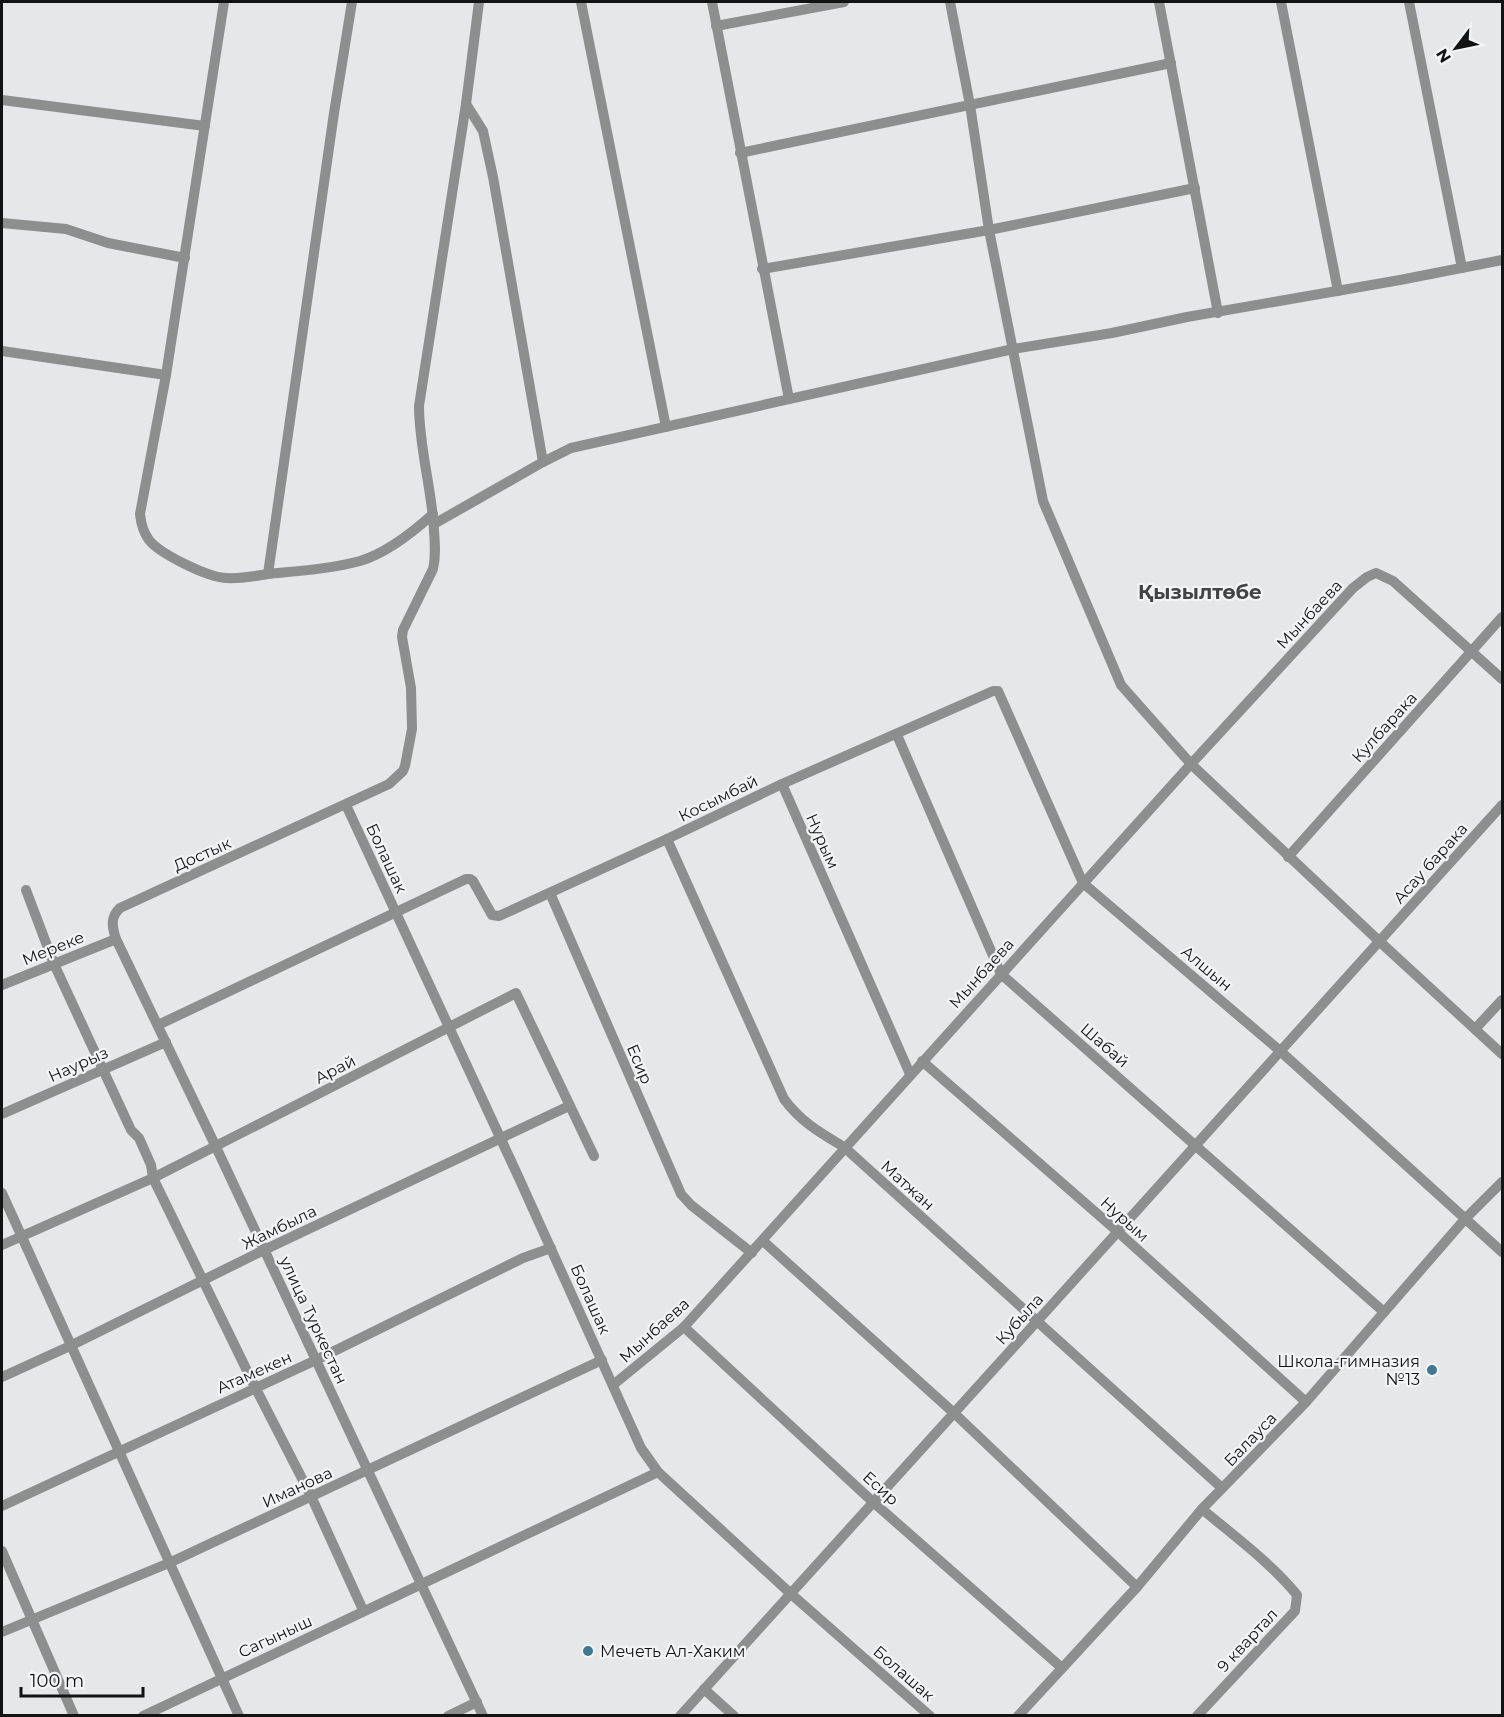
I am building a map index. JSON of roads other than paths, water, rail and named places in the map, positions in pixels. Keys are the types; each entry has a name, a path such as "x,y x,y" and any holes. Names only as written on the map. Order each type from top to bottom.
{"street":[{"path":"224,2 166,375 140,514 142,527 159,549 212,576 227,578 268,574 359,561 374,555 433,519 571,448 1013,349 1503,260"},
{"path":"268,574 352,2"},
{"name":"Достык","path":"116,939 112,921 115,912 120,908 389,784 403,771 405,766 412,729 411,688 402,637 403,630 433,569 435,560 433,519 419,423 419,406 466,104 479,2"},
{"path":"581,2 666,427"},
{"path":"712,2 789,399"},
{"path":"717,26 838,2"},
{"path":"950,2 970,105 989,230 1043,501 1121,685 1191,764 1288,857 1503,1054"},
{"path":"1159,2 1218,313"},
{"path":"1281,2 1338,291"},
{"path":"1410,2 1462,268"},
{"path":"740,153 1171,63"},
{"path":"2,100 205,126"},
{"path":"466,104 483,131 493,177 543,462"},
{"path":"762,269 989,230 1195,188"},
{"path":"2,223 66,229 108,243 185,258"},
{"path":"2,351 166,375"},
{"name":"Мынбаева","path":"613,1385 684,1327 910,1074 1353,588 1376,573 1393,581 1472,650"},
{"name":"Кулбарака","path":"1288,857 1503,617"},
{"path":"1472,650 1503,679"},
{"name":"Косымбай","path":"396,912 470,879 495,916 550,893 782,784 993,691 998,692"},
{"name":"Алшын","path":"998,692 1083,883 1279,1050 1503,1252"},
{"name":"Шабай","path":"897,735 1001,974 1384,1312"},
{"name":"Нурым","path":"782,784 910,1074"},
{"name":"Болашак","path":"346,805 641,1448 658,1472 790,1593 930,1716"},
{"name":"Асау барака","path":"1379,941 1503,805"},
{"name":"Матжан","path":"667,839 784,1099 795,1114 809,1126 844,1147 1222,1488"},
{"path":"26,890 54,964 101,1070 131,1130 139,1138 151,1165 153,1178 311,1496 363,1611"},
{"name":"Есир","path":"550,893 681,1194 752,1253"},
{"path":"158,1025 396,912"},
{"name":"Мереке","path":"2,985 116,939"},
{"name":"улица Туркестан","path":"116,939 483,1716"},
{"name":"Кубыла","path":"680,1716 1379,941"},
{"name":"Арай","path":"2,1245 153,1178 516,993 594,1156"},
{"path":"1475,1029 1503,1000"},
{"name":"Наурыз","path":"2,1114 166,1042"},
{"name":"Нурым","path":"922,1061 1117,1231 1306,1402"},
{"name":"Жамбыла","path":"2,1377 569,1106"},
{"name":"Балауса","path":"1018,1716 1137,1587 1202,1509 1306,1402 1465,1220 1503,1182"},
{"path":"2,1193 239,1716"},
{"path":"763,1241 954,1413 1137,1587"},
{"name":"Атамекен","path":"2,1506 316,1360 523,1258 551,1248"},
{"name":"Есир","path":"684,1327 873,1502 1062,1668"},
{"name":"Иманова","path":"2,1632 169,1563 602,1360"},
{"name":"Сагыныш","path":"142,1716 658,1472"},
{"name":"9 квартал","path":"1197,1716 1295,1611 1297,1595 1265,1562 1202,1509"},
{"path":"2,1551 74,1716"},
{"path":"704,1689 734,1716"},
{"path":"448,1716 477,1702"}],"place":[{"name":"Школа-гимназия №13","path":"1432,1370"},
{"name":"Мечеть Ал-Хаким","path":"588,1651"}],"district":[{"name":"Қызылтөбе","path":"1200,592"}]}
